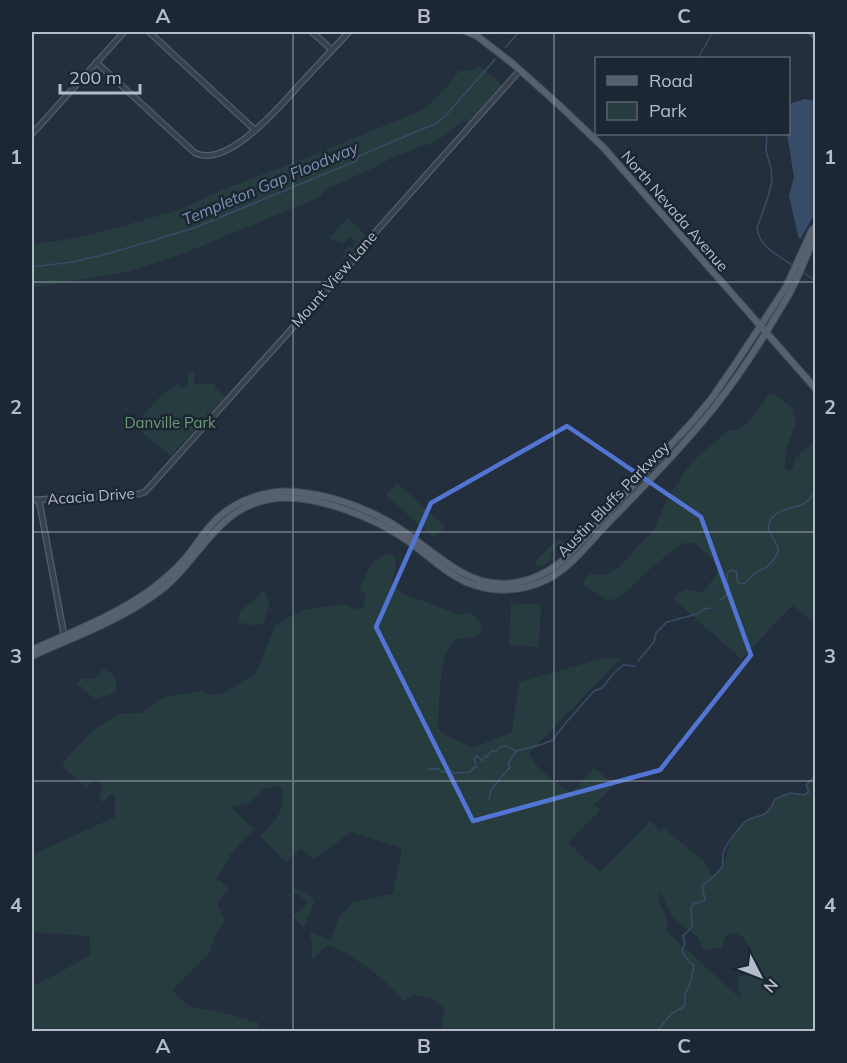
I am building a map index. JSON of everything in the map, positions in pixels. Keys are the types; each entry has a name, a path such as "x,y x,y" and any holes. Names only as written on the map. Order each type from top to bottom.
{"main road":[{"name":"North Nevada Avenue","path":"467,32 476,34 520,70 603,147 816,389"},
{"path":"794,278 812,230 816,227"},
{"path":"802,258 816,235"},
{"name":"Austin Bluffs Parkway","path":"32,650 118,610 149,591 183,561 216,520 234,506 257,496 280,492 298,492 353,506 373,514 393,524 464,574 480,580 491,583 512,583 537,578 561,563 702,411 794,278"},
{"name":"Austin Bluffs Parkway","path":"32,656 122,615 152,597 178,575 225,520 243,508 266,500 297,498 357,514 376,522 461,579 478,586 497,590 527,587 545,581 568,565 664,464 715,406 785,302 794,278"},
{"path":"617,513 639,485 639,479 646,477 664,464"}],"street":[{"path":"32,134 124,32"},
{"path":"148,32 255,130"},
{"path":"312,32 332,50"},
{"path":"96,62 199,154 207,155 230,148 264,123 349,32"},
{"path":"811,32 816,36"},
{"name":"Mount View Lane","path":"148,488 520,70"},
{"name":"Acacia Drive","path":"32,500 140,494 148,488"},
{"path":"39,500 64,635"}],"highlighted area":[{"path":"567,426 701,517 751,655 660,770 473,821 376,627 431,503"}],"green space":[{"path":"478,65 502,85 469,123 464,120 428,146 427,144 389,159 325,190 320,197 187,252 127,272 32,288 32,245 75,238 178,210 222,190 423,110 445,89 459,71 474,70"},
{"path":"348,218 367,237 348,259 343,257 346,249 349,246 352,248 356,241 349,237 343,244 329,238"},
{"name":"Danville Park","path":"194,371 194,384 216,384 214,387 225,397 170,456 134,425 161,396 178,384 183,389 188,382 187,373"},
{"path":"770,393 793,409 796,423 786,450 785,470 792,470 796,457 815,443 816,616 811,621 793,605 741,659 673,598 685,589 701,593 719,571 714,561 695,543 684,543 667,555 617,599 608,600 582,584 589,574 604,575 618,568 654,529 667,499 692,462 728,431 742,428"},
{"path":"397,483 445,526 434,538 386,495"},
{"path":"557,540 564,542 564,549 561,552 556,547 550,554 553,558 545,565 538,566 534,563"},
{"path":"387,554 395,557 396,566 392,583 401,593 460,615 468,612 479,622 482,631 475,636 456,640 448,648 442,670 438,729 473,748 512,732 519,682 601,659 621,658 529,753 539,769 571,793 594,768 615,784 594,805 600,810 568,843 600,872 650,821 662,832 663,827 703,861 712,876 723,865 732,839 746,821 766,814 776,800 783,795 808,792 806,785 815,776 815,1031 441,1031 445,1009 431,998 415,995 404,1001 369,969 349,955 328,945 312,959 311,932 330,940 339,917 353,902 393,894 402,848 352,832 313,859 301,849 286,862 260,837 282,808 283,794 280,786 264,789 250,802 231,807 254,829 229,856 216,880 229,889 217,902 225,922 215,934 210,952 172,990 188,1006 259,1023 255,1031 32,1031 32,986 91,954 89,936 32,932 32,855 115,817 115,796 112,793 103,802 99,799 103,785 95,778 87,788 62,766 67,758 93,730 119,714 141,713 165,697 199,691 211,695 222,694 256,673 275,626 289,617 304,610 345,604 354,609 364,608 363,602 366,597 360,588 370,567","holes":["661,892 671,916 698,937 703,950 722,948 726,935 734,932 744,938 755,959 750,974 739,977 738,985 742,1000 667,932 667,918 658,900"]},
{"path":"262,591 267,594 269,606 263,625 255,623 254,626 238,622 240,611 254,601"},
{"path":"511,603 541,605 539,647 509,645"},
{"path":"103,669 114,677 116,691 95,699 76,683 83,678 94,679"},
{"path":"295,888 307,893 315,900 304,927 293,917 308,903 292,891"}],"water":[{"path":"805,99 815,101 815,213 799,239 789,196 794,177 787,135 790,135 790,104"}],"waterway":[{"name":"Templeton Gap Floodway","path":"506,47 519,32"},
{"path":"699,57 713,32"},
{"name":"Templeton Gap Floodway","path":"491,64 495,59"},
{"name":"Templeton Gap Floodway","path":"32,267 72,262 107,254 194,228 356,161 359,156 436,124 490,65"},
{"path":"767,135 766,151 772,181 757,228 765,245 792,265"},
{"path":"801,271 816,281"},
{"path":"721,600 728,593 727,574 731,570 736,571 738,583 744,584 758,571 767,567 775,557 778,547 769,531 773,517 783,510 805,503 816,491"},
{"path":"638,661 654,642 656,633 667,622 711,608"},
{"path":"428,769 455,773 470,772 477,767 474,759 477,756 483,761 491,751 496,751 500,747 507,746 516,751 553,740 594,691 602,688 623,665 635,666"},
{"path":"489,799 491,790 510,767 508,764 516,751"},
{"path":"656,1032 671,1014 685,1006 685,995 694,965 689,962 682,951 685,944 683,936 692,927 691,908 694,904 705,900 702,886 721,870 726,846 744,823 753,817 764,815 775,799 790,793 804,795 809,792 806,785 816,775"}]}
